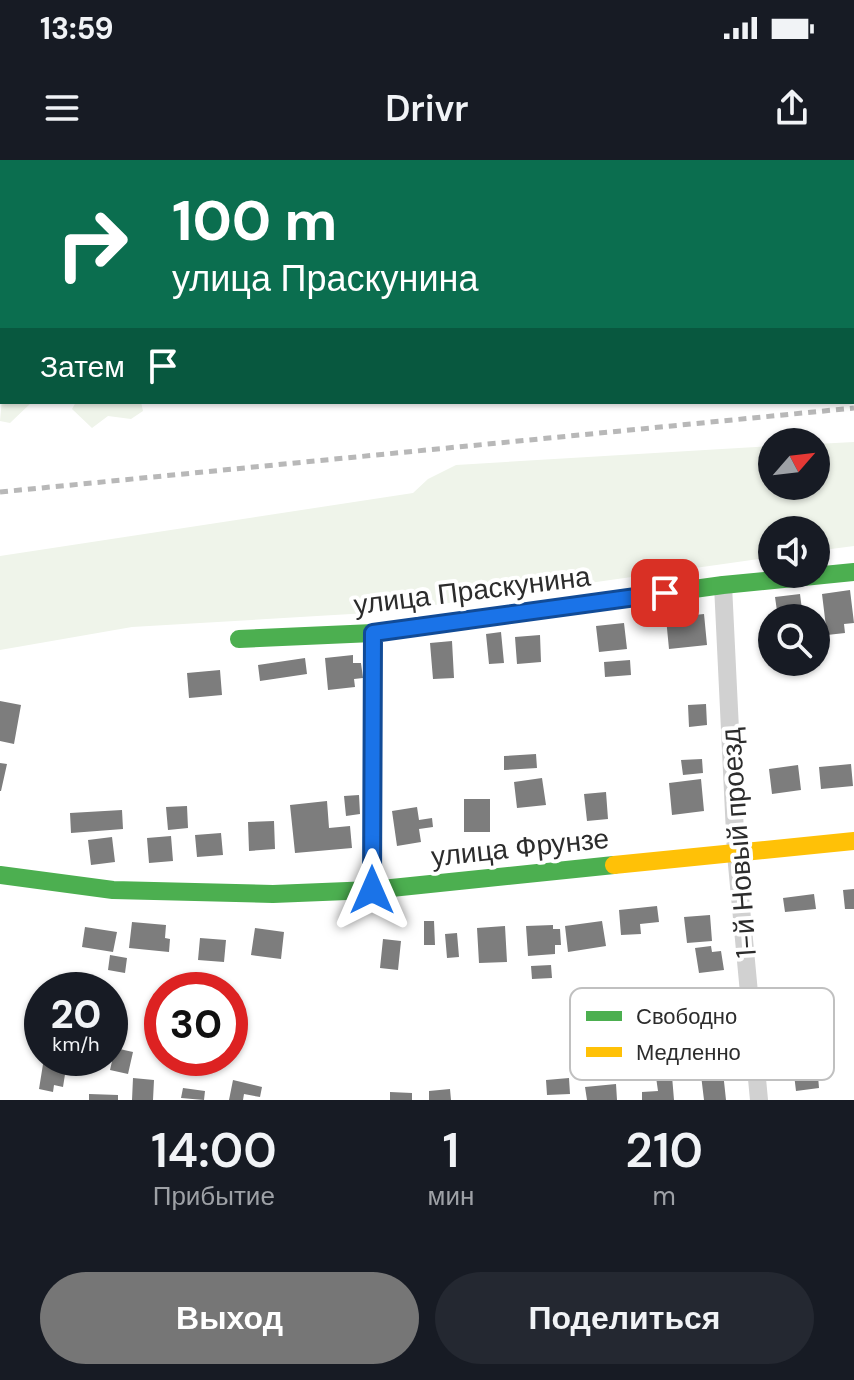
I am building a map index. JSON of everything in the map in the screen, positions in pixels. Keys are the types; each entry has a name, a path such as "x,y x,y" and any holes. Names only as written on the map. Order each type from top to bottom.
{"main road":[{"name":"улица Праскунина","path":"239,639 373,633 723,585 854,572"},
{"name":"улица Фрунзе","path":"0,875 113,890 273,894 372,890 854,841"}],"street":[{"name":"1-й Новый проезд","path":"723,585 736,854 749,988"},
{"path":"372,890 373,633"},
{"name":"1-й Новый проезд","path":"757,1080 759,1100"}],"shaded area":[{"path":"1,404 30,404 10,423 0,421"},
{"path":"75,404 141,404 143,411 131,419 108,416 92,428 72,409"},
{"path":"854,442 854,546 830,549 830,516 758,516 758,559 385,612 132,627 0,650 0,556 413,493 428,479 456,465 758,447 758,500 830,500 830,443"}],"building":[{"path":"850,590 854,623 844,624 845,633 830,635 830,604 823,604 822,594"},
{"path":"800,594 801,604 776,604 775,597"},
{"path":"704,614 707,645 669,649 666,618"},
{"path":"624,623 627,649 599,652 596,626"},
{"path":"501,632 504,663 489,664 486,634"},
{"path":"540,635 541,662 517,664 515,637"},
{"path":"452,641 454,678 433,679 430,643"},
{"path":"353,655 353,663 361,663 363,678 354,679 355,687 328,690 325,658"},
{"path":"305,658 307,674 260,681 258,665"},
{"path":"630,660 631,675 605,677 604,662"},
{"path":"220,670 222,695 189,698 187,673"},
{"path":"0,701 21,705 14,744 0,741"},
{"path":"706,704 707,725 689,727 688,705"},
{"path":"536,754 537,768 504,770 504,756"},
{"path":"702,759 703,773 683,775 681,760"},
{"path":"0,763 7,764 1,791 0,791"},
{"path":"851,764 853,786 821,789 819,767"},
{"path":"798,765 801,790 772,794 769,769"},
{"path":"542,778 546,805 517,808 514,782"},
{"path":"701,779 704,811 672,815 669,783"},
{"path":"606,792 608,819 587,821 584,794"},
{"path":"359,795 360,814 346,816 344,796"},
{"path":"464,799 490,799 490,832 464,832"},
{"path":"327,801 329,828 350,826 352,848 295,853 290,805"},
{"path":"187,806 188,828 168,830 166,807"},
{"path":"417,807 419,820 432,818 433,827 419,829 421,842 397,846 392,811"},
{"path":"122,810 123,829 71,833 70,813"},
{"path":"274,821 275,849 249,851 248,822"},
{"path":"221,833 223,855 197,857 195,835"},
{"path":"171,836 173,861 149,863 147,838"},
{"path":"112,837 115,862 91,865 88,840"},
{"path":"854,889 854,909 845,909 843,890"},
{"path":"814,894 816,909 785,912 783,898"},
{"path":"657,906 659,922 640,924 641,934 621,935 619,910"},
{"path":"710,915 712,941 687,943 684,917"},
{"path":"424,921 434,921 435,945 424,945"},
{"path":"602,921 606,946 568,952 565,926"},
{"path":"132,922 166,925 165,938 170,939 169,952 129,948"},
{"path":"553,925 553,929 560,929 561,945 555,945 555,954 528,956 526,926"},
{"path":"505,926 507,962 479,963 477,928"},
{"path":"85,927 117,932 113,952 82,947"},
{"path":"255,928 284,932 281,959 251,955"},
{"path":"457,933 459,957 447,958 445,934"},
{"path":"200,938 226,940 224,962 198,960"},
{"path":"383,939 401,941 398,970 380,968"},
{"path":"711,946 712,952 721,951 724,970 699,973 695,948"},
{"path":"110,955 127,958 125,972 108,970"},
{"path":"551,965 552,978 532,979 531,966"},
{"path":"128,1051 133,1052 128,1074"},
{"path":"41,1076 65,1076 63,1087 54,1085 53,1092 39,1089"},
{"path":"133,1078 154,1080 153,1100 132,1100"},
{"path":"569,1078 570,1094 547,1095 546,1080"},
{"path":"233,1080 262,1087 260,1097 244,1094 243,1100 229,1100"},
{"path":"656,1080 672,1080 674,1100 642,1100 642,1092 658,1091"},
{"path":"702,1080 724,1080 726,1100 704,1100"},
{"path":"795,1080 818,1080 819,1088 796,1091"},
{"path":"616,1084 617,1100 587,1100 585,1087"},
{"path":"183,1088 205,1091 204,1100 181,1098"},
{"path":"450,1089 451,1100 429,1100 429,1091"},
{"path":"390,1092 412,1093 412,1100 390,1100"},
{"path":"89,1094 118,1095 118,1100 89,1100"}],"railway":[{"path":"0,492 854,408"}],"traffic: fast":[{"path":"239,639 373,633 723,585 854,572"},
{"path":"0,875 113,890 273,894 372,890 614,865"}],"traffic: slow":[{"path":"614,865 854,841"}],"route":[{"path":"372,890 373,633 665,593"}]}
